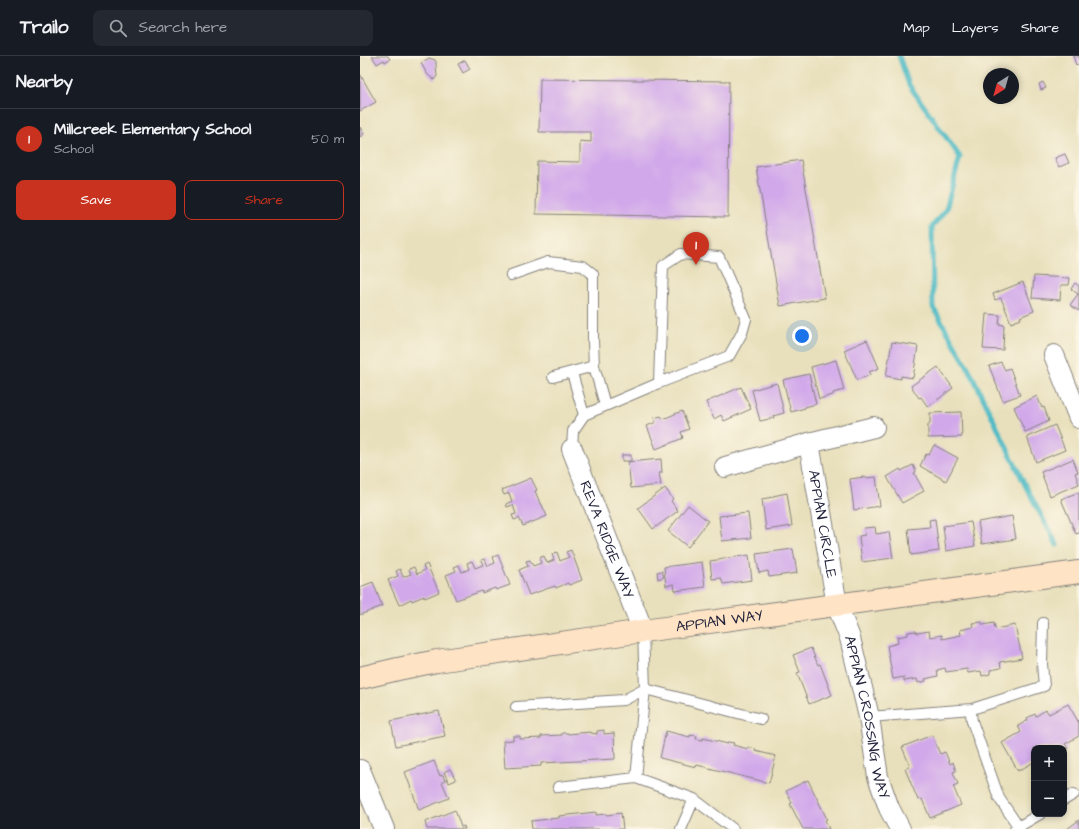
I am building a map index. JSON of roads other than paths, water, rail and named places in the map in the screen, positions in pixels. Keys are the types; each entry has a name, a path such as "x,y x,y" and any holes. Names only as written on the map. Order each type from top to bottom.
{"street":[{"path":"1054,355 1079,418"},
{"path":"725,467 874,427"},
{"name":"APPIAN CIRCLE","path":"809,444 838,605"},
{"name":"REVA RIDGE WAY","path":"572,449 643,631"},
{"name":"APPIAN WAY","path":"360,678 437,661 643,631 1079,572"},
{"name":"APPIAN CROSSING WAY","path":"838,605 850,638 869,717 878,777 889,808 900,829"},
{"path":"360,770 384,829"}],"lane":[{"path":"572,449 573,431 584,415 659,383 729,356 742,333 746,319 719,257 680,254 663,266 659,383"},
{"path":"511,276 548,262 583,266 593,274 594,366 605,405"},
{"path":"553,377 594,366"},
{"path":"572,373 584,415"},
{"path":"869,717 972,709 1044,686 1042,664 1043,623"},
{"path":"636,778 645,690 643,631"},
{"path":"516,707 624,700 645,690 761,719"},
{"path":"972,709 972,722 999,798 1018,828 1035,817"},
{"path":"558,787 636,778 694,799 734,829"},
{"path":"1067,798 1074,794"},
{"path":"681,829 694,799"}],"waterway":[{"path":"899,56 909,85 960,157 946,209 932,227 933,307 970,371 1025,485 1057,545"}],"place":[{"name":"Millcreek Elementary School","path":"696,265"}]}
